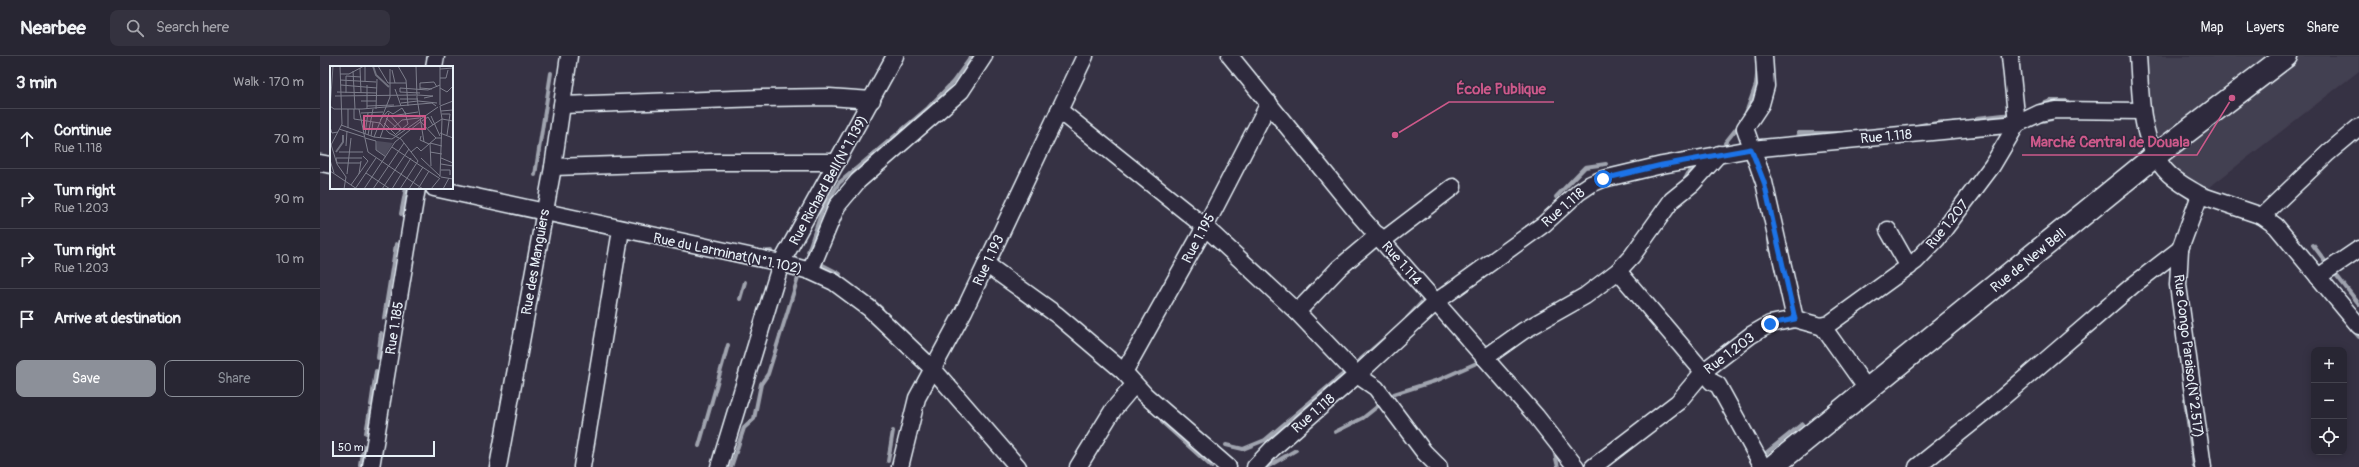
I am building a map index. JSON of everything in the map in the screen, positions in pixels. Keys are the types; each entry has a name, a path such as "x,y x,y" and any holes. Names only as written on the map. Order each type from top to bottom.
{"main road":[{"name":"Rue de New Bell","path":"1772,467 2155,156 2286,56"}],"street":[{"path":"434,66 436,56"},
{"name":"Rue des Manguiers","path":"498,467 553,167 569,56"},
{"name":"Rue Richard Bell(N°1.139)","path":"719,467 781,263 872,100 894,56"},
{"path":"810,271 836,206 858,181 962,91 984,56"},
{"name":"Rue 1.193","path":"900,467 917,398 986,264 1085,56"},
{"name":"Rue 1.114","path":"1230,56 1380,238 1485,358 1576,467"},
{"path":"1764,56 1766,86 1761,104 1745,128 1751,149 1764,182 1795,319 1823,326 1867,389"},
{"path":"2010,56 2017,124"},
{"path":"2138,56 2142,111 2155,156 2166,171 2200,195 2262,216 2276,226 2359,326"},
{"path":"562,104 828,97 872,100"},
{"name":"Rue 1.195","path":"1124,372 1205,227 1269,103"},
{"path":"1058,110 1205,227 1297,312 1357,375 1376,388 1424,452 1440,467"},
{"name":"Rue 1.118","path":"1255,467 1272,449 1357,375 1436,302 1544,224 1590,184 1603,179 1662,165 1751,149 2017,124 2040,113 2056,110 2142,111"},
{"name":"Rue 1.207","path":"1823,326 1909,267 1937,239 1992,166 2017,124"},
{"path":"2262,216 2328,152 2359,127"},
{"path":"1485,358 1523,331 1585,296 1618,271 1632,256 1672,200 1693,184 1719,154"},
{"path":"553,167 687,163 837,162"},
{"path":"320,163 330,165"},
{"path":"1297,312 1339,268 1453,187"},
{"name":"Rue 1.185","path":"371,467 417,189"},
{"name":"Rue du Larminat(N°1.102)","path":"438,189 544,214 781,263 810,271 834,282 851,294 933,369 1018,467"},
{"name":"Rue Congo Paraiso(N°2.517)","path":"2200,195 2180,249 2178,285 2204,467"},
{"path":"582,467 621,230"},
{"path":"1888,230 1909,267"},
{"path":"1917,467 1994,405 2132,286 2180,249"},
{"path":"2318,277 2359,249"},
{"path":"986,264 1057,315 1124,372 1134,384 1228,467"},
{"path":"1618,271 1712,382 1718,385 1763,467"},
{"name":"Rue 1.203","path":"1593,467 1678,402 1704,371 1764,327 1795,319"},
{"path":"1078,467 1113,410 1134,384"}],"shaded area":[{"path":"2135,56 2359,56 2359,71 2207,189 2157,166"}],"waterway":[{"path":"808,252 822,211 839,183 928,108 953,82 972,56"},
{"path":"1746,113 1756,85 1758,66"},
{"path":"535,175 551,73"},
{"path":"2038,106 2050,101 2067,101"},
{"path":"1977,118 2012,114"},
{"path":"2042,121 2052,119"},
{"path":"1931,124 1942,122"},
{"path":"1725,143 1740,124"},
{"path":"1917,126 1926,124"},
{"path":"1798,133 1840,133"},
{"path":"1973,136 2000,133"},
{"path":"1556,197 1585,167 1606,164"},
{"path":"1683,183 1690,170 1699,165"},
{"path":"401,214 406,189"},
{"path":"1769,239 1770,250"},
{"path":"384,318 396,244"},
{"path":"2313,245 2328,265"},
{"path":"760,252 771,251"},
{"path":"817,262 840,274"},
{"path":"2333,271 2359,304"},
{"path":"731,467 744,428 754,419 761,384 768,374 798,278"},
{"path":"740,299 745,282"},
{"path":"873,301 882,309"},
{"path":"1407,318 1422,302"},
{"path":"2353,330 2359,337"},
{"path":"378,358 381,333"},
{"path":"1353,366 1384,339"},
{"path":"699,446 728,345"},
{"path":"1394,394 1438,380 1479,362"},
{"path":"1226,445 1243,449 1265,440 1348,370"},
{"path":"371,405 376,371"},
{"path":"2185,400 2194,467"},
{"path":"1335,432 1363,418 1378,406"},
{"path":"366,433 370,410"},
{"path":"1162,422 1212,467"},
{"path":"1762,456 1802,424"},
{"path":"890,449 893,431"},
{"path":"361,467 364,446"},
{"path":"888,461 890,450"},
{"path":"1267,467 1296,450"},
{"path":"1554,450 1558,467"}],"place":[{"name":"Marché Central de Douala","path":"2232,98"},
{"name":"École Publique","path":"1395,135"}],"route":[{"path":"1603,179 1662,165 1751,149 1764,182 1795,319 1770,324"}]}
